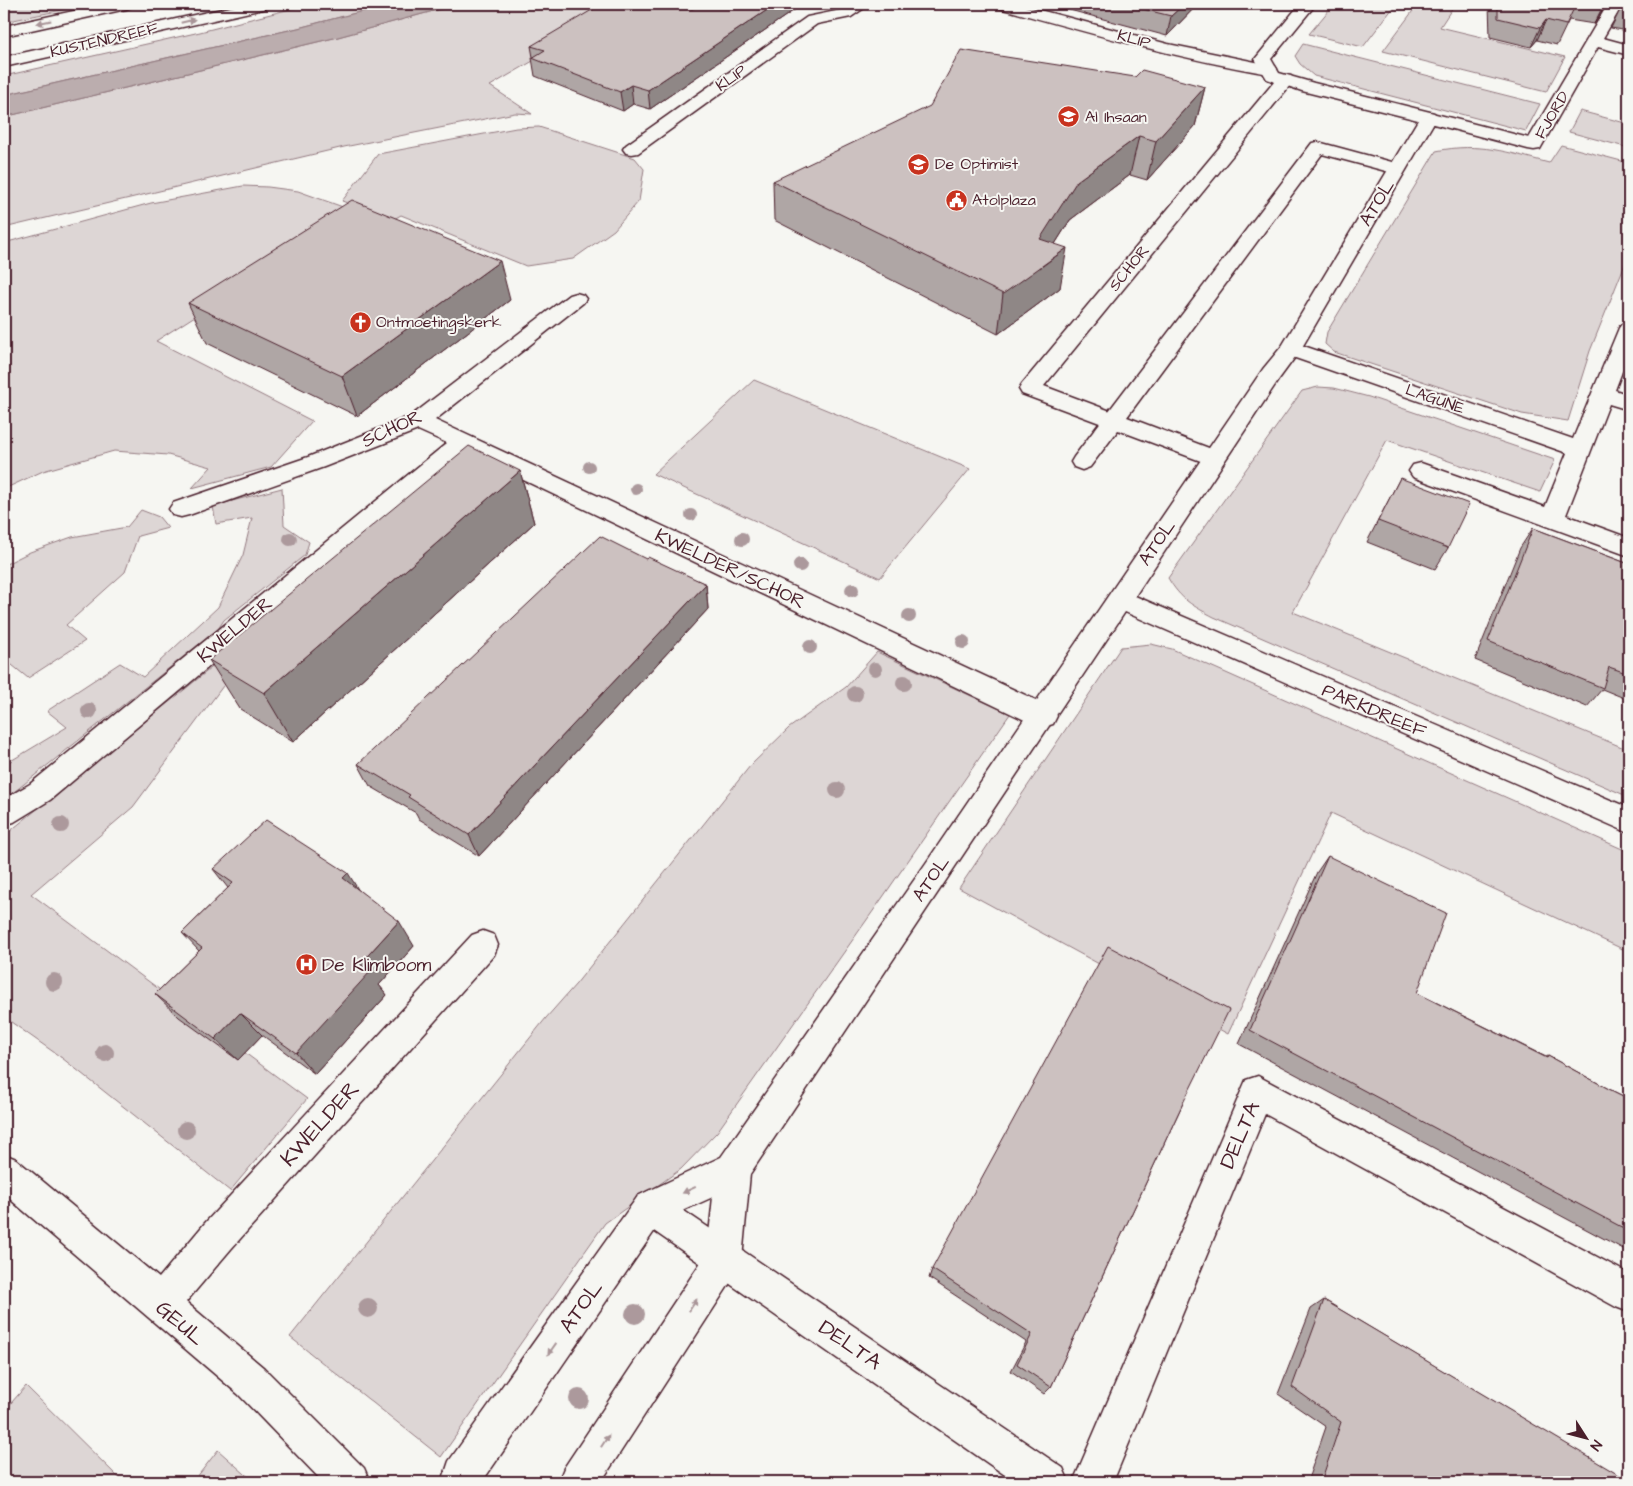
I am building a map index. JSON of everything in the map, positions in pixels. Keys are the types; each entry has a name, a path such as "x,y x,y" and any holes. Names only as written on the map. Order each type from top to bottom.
{"street":[{"name":"KUSTENDREEF","path":"4,31 126,4"},
{"name":"KUSTENDREEF","path":"4,62 257,4"},
{"name":"KLIP","path":"632,149 812,20 846,14 862,4"},
{"name":"KLIP","path":"1001,4 1176,51 1230,63 1269,69"},
{"path":"1308,4 1263,59 1274,76 1428,117"},
{"name":"FJORD","path":"1428,117 1534,145 1616,4"},
{"path":"1594,41 1629,50"},
{"name":"SCHOR","path":"1214,458 1030,389 1285,80"},
{"name":"ATOL","path":"578,1482 724,1259 733,1169 1042,716 1119,598 1271,374 1291,349 1428,117"},
{"path":"1082,462 1318,147 1397,169"},
{"name":"SCHOR","path":"181,509 316,462 419,421 576,299"},
{"path":"1552,519 1629,328"},
{"name":"LAGUNE","path":"1291,349 1580,449"},
{"path":"1602,394 1629,403"},
{"name":"KWELDER/SCHOR","path":"419,421 1042,716"},
{"name":"KWELDER","path":"4,812 40,792 463,442"},
{"path":"1421,471 1629,547"},
{"name":"PARKDREEF","path":"1119,598 1629,822"},
{"name":"KWELDER","path":"160,1305 218,1236 483,944"},
{"name":"DELTA","path":"1093,1482 1258,1092 1629,1294"},
{"name":"ATOL","path":"462,1482 463,1476 650,1208 733,1169"},
{"name":"GEUL","path":"4,1171 251,1381 350,1482"},
{"name":"DELTA","path":"650,1208 1049,1482"}],"shaded area":[{"path":"22,4 91,4 4,22 4,8"},
{"path":"310,4 390,4 298,28 4,95 4,76 200,32"},
{"path":"390,4 459,4 338,37 4,117 4,95 298,28"},
{"path":"459,4 631,4 490,86 532,114 515,113 344,147 4,228 4,117 338,37"},
{"path":"1334,4 1396,4 1363,47 1309,34"},
{"path":"1418,4 1455,4 1440,27 1565,57 1546,92 1383,51"},
{"path":"1303,44 1540,104 1526,131 1314,76 1300,64 1295,56"},
{"path":"1580,111 1629,124 1629,148 1569,132"},
{"path":"539,127 635,158 644,169 639,201 614,230 573,259 526,266 401,215 392,220 342,201 378,154 516,128"},
{"path":"1561,145 1629,163 1629,254 1590,351 1568,421 1522,414 1334,352 1325,344 1327,332 1436,151 1452,148 1493,149 1549,163"},
{"path":"243,186 298,191 357,212 156,341 312,421 271,467 192,488 211,467 168,455 114,451 43,471 4,489 4,243 151,203"},
{"path":"754,380 970,469 880,578 653,474"},
{"path":"1318,387 1334,388 1369,397 1555,460 1540,492 1387,440 1293,612 1629,750 1629,797 1214,617 1188,602 1173,586 1168,578 1302,391"},
{"path":"282,488 284,525 309,542 305,555 224,620 218,629 4,800 4,765 67,727 47,711 120,663 143,677 218,607 243,555 252,518 216,524 213,506"},
{"path":"141,510 159,517 168,528 138,536 125,572 66,625 85,641 28,678 7,661 4,662 4,565 30,552 72,537 127,527"},
{"path":"365,565 223,686 133,807 31,894 307,1099 230,1191 62,1058 4,1017 4,836 227,655"},
{"path":"1151,644 1172,649 1629,852 1629,952 1331,813 1228,1034 959,888 1121,647"},
{"path":"877,652 1010,714 717,1132 681,1169 605,1223 441,1457 290,1337 750,766 789,728 846,687"},
{"path":"26,1386 123,1482 4,1482 4,1411"},
{"path":"218,1450 254,1482 193,1482"}],"building":[{"path":"602,4 674,4 692,9 701,4 776,4 648,90 631,85 620,92 532,58 545,50 531,46"},
{"path":"1122,4 1184,4 1171,16"},
{"path":"1498,4 1576,4 1566,25 1546,20 1540,28 1498,18"},
{"path":"1624,4 1629,4 1629,10 1621,8"},
{"name":"Atolplaza","path":"961,50 1135,77 1142,70 1205,87 1156,141 1139,136 1077,181 1040,239 1067,248 1003,294 773,181 930,106"},
{"path":"352,200 500,261 342,376 188,303"},
{"path":"469,446 520,471 264,693 209,660"},
{"path":"1400,478 1469,504 1448,548 1378,521"},
{"path":"1533,528 1629,564 1629,674 1609,667 1603,688 1488,641"},
{"path":"600,536 646,559 648,557 706,584 469,835 408,797 410,795 358,764"},
{"name":"De Klimboom","path":"266,820 348,873 343,878 399,921 360,964 370,972 296,1053 240,1013 215,1039 155,994 202,948 182,933 233,883 213,869"},
{"path":"1328,856 1446,913 1417,993 1547,1058 1548,1056 1629,1099 1629,1231 1250,1030"},
{"path":"1108,946 1229,1010 1183,1103 1051,1387 1017,1364 1032,1334 932,1269"},
{"path":"1324,1300 1629,1482 1321,1482 1341,1422 1292,1387"},
{"path":"820,1475 830,1482 816,1482"}],"place":[{"name":"Al Ihsaan","path":"1069,117"},
{"name":"De Optimist","path":"919,164"},
{"name":"Atolplaza","path":"956,200"},
{"name":"Ontmoetingskerk","path":"360,322"},
{"name":"De Klimboom","path":"306,965"}]}
